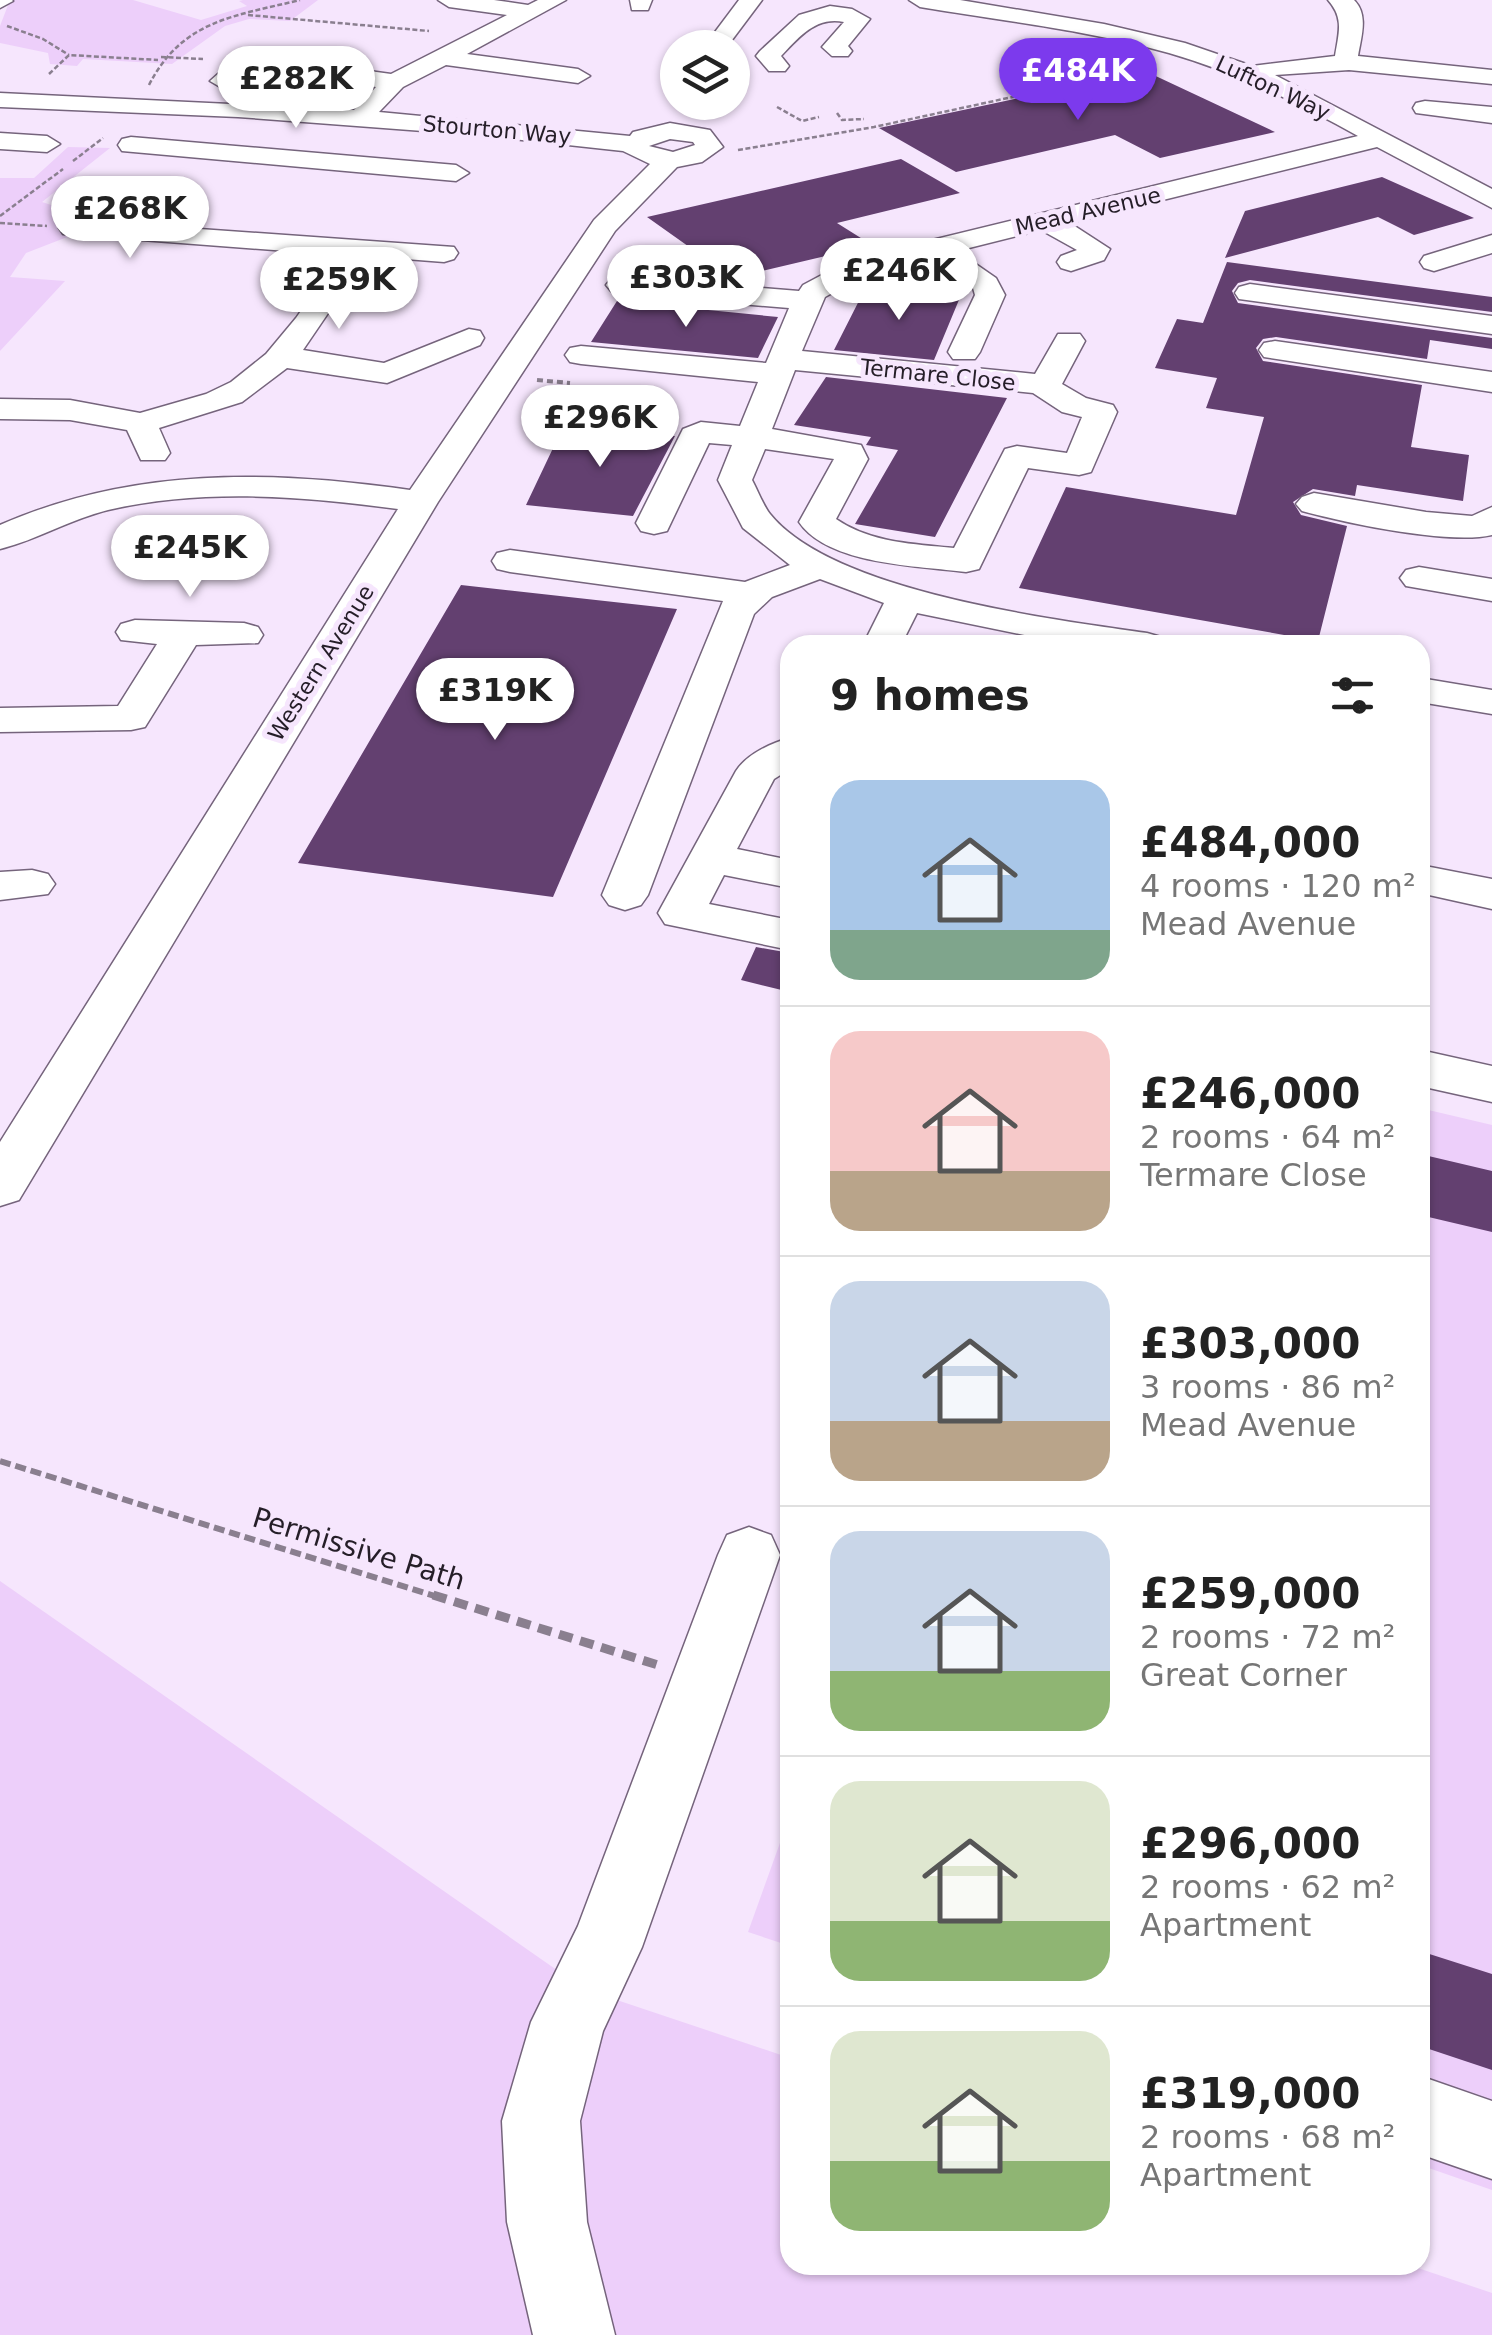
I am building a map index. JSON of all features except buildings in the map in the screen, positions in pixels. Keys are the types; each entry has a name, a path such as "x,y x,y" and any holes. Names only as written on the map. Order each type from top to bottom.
{"street":[{"path":"449,0 530,12"},
{"path":"360,119 394,82 555,0"},
{"path":"728,30 751,0"},
{"name":"Lufton Way","path":"920,0 1171,47 1251,74 1492,200"},
{"path":"1339,0 1349,7 1352,22 1345,64"},
{"path":"777,66 768,56 809,15 820,12 859,19 834,48 840,51"},
{"path":"439,57 578,79"},
{"path":"220,71 246,62 394,82"},
{"path":"1251,74 1306,64 1345,64 1492,78"},
{"path":"11,100 50,74"},
{"name":"Stourton Way","path":"11,100 360,119 634,144 650,134 667,153"},
{"path":"204,151 246,111"},
{"path":"1420,112 1492,115"},
{"name":"Western Avenue","path":"1,1183 420,502 604,226 667,153 676,120"},
{"name":"Mead Avenue","path":"806,302 814,290 860,266 1376,138"},
{"path":"0,141 45,145"},
{"path":"131,146 456,173"},
{"path":"1211,181 1240,196 1346,170"},
{"path":"1046,221 1096,249 1094,254 1071,262"},
{"path":"73,228 444,253"},
{"path":"1434,262 1492,244"},
{"path":"0,409 70,410 140,423 187,412 241,389 281,358 359,247"},
{"path":"934,248 986,284 990,295 964,352"},
{"path":"622,285 806,302 735,480 738,495 754,522 818,566 906,598 1031,635"},
{"path":"1250,293 1492,325"},
{"path":"281,358 338,363 387,374 469,338"},
{"name":"Termare Close","path":"581,355 1041,384 1052,377 1069,341"},
{"path":"1275,350 1492,382"},
{"path":"654,522 695,436 701,432 750,436 849,452 851,459 817,522 829,533 854,543 966,561 1017,456 1079,465 1101,412 1074,405 1041,384"},
{"path":"140,423 170,488"},
{"path":"0,538 28,524 135,491 170,488 238,484 420,502"},
{"path":"1314,504 1480,527 1492,518"},
{"path":"510,562 752,594"},
{"path":"625,895 737,608 752,594 818,566"},
{"path":"1419,578 1492,590"},
{"path":"887,635 906,598"},
{"path":"135,632 244,636"},
{"path":"0,720 131,718 183,634"},
{"path":"1430,692 1492,702"},
{"path":"780,758 757,771 681,914 780,932"},
{"path":"710,858 780,872"},
{"path":"1430,881 1492,894"},
{"path":"1430,1070 1492,1084"},
{"path":"574,2335 547,2222 541,2120 568,2022 606,1947 748,1554"},
{"path":"1430,2118 1492,2140"}],"path":[{"path":"140,106 160,59 176,43 209,24 300,0"},
{"path":"242,14 486,34"},
{"path":"319,28 326,23"},
{"path":"0,26 43,39 69,55 160,59 220,71"},
{"path":"50,74 69,55"},
{"path":"667,153 690,168 728,151 861,130 1149,68"},
{"path":"777,107 802,121 819,117"},
{"path":"837,114 842,120 864,119"},
{"path":"45,145 131,146"},
{"path":"0,223 73,228"},
{"name":"Permissive Path","path":"0,1462 705,1680"}],"shaded area":[{"path":"10,0 133,0 201,20 247,6 239,1 243,0 318,0 290,21 249,19 225,26 172,64 83,59 77,66 50,64 48,53 0,43 0,26"},
{"path":"68,147 110,148 42,202 88,217 75,234 26,253 10,277 65,281 0,351 0,178 34,178"},
{"path":"1430,1110 1492,1125 1492,2190 1430,2168"},
{"path":"0,1581 584,1989 780,2055 780,2275 1430,2272 1492,2293 1492,2335 0,2335"},
{"path":"780,1843 780,1943 748,1932"}]}
